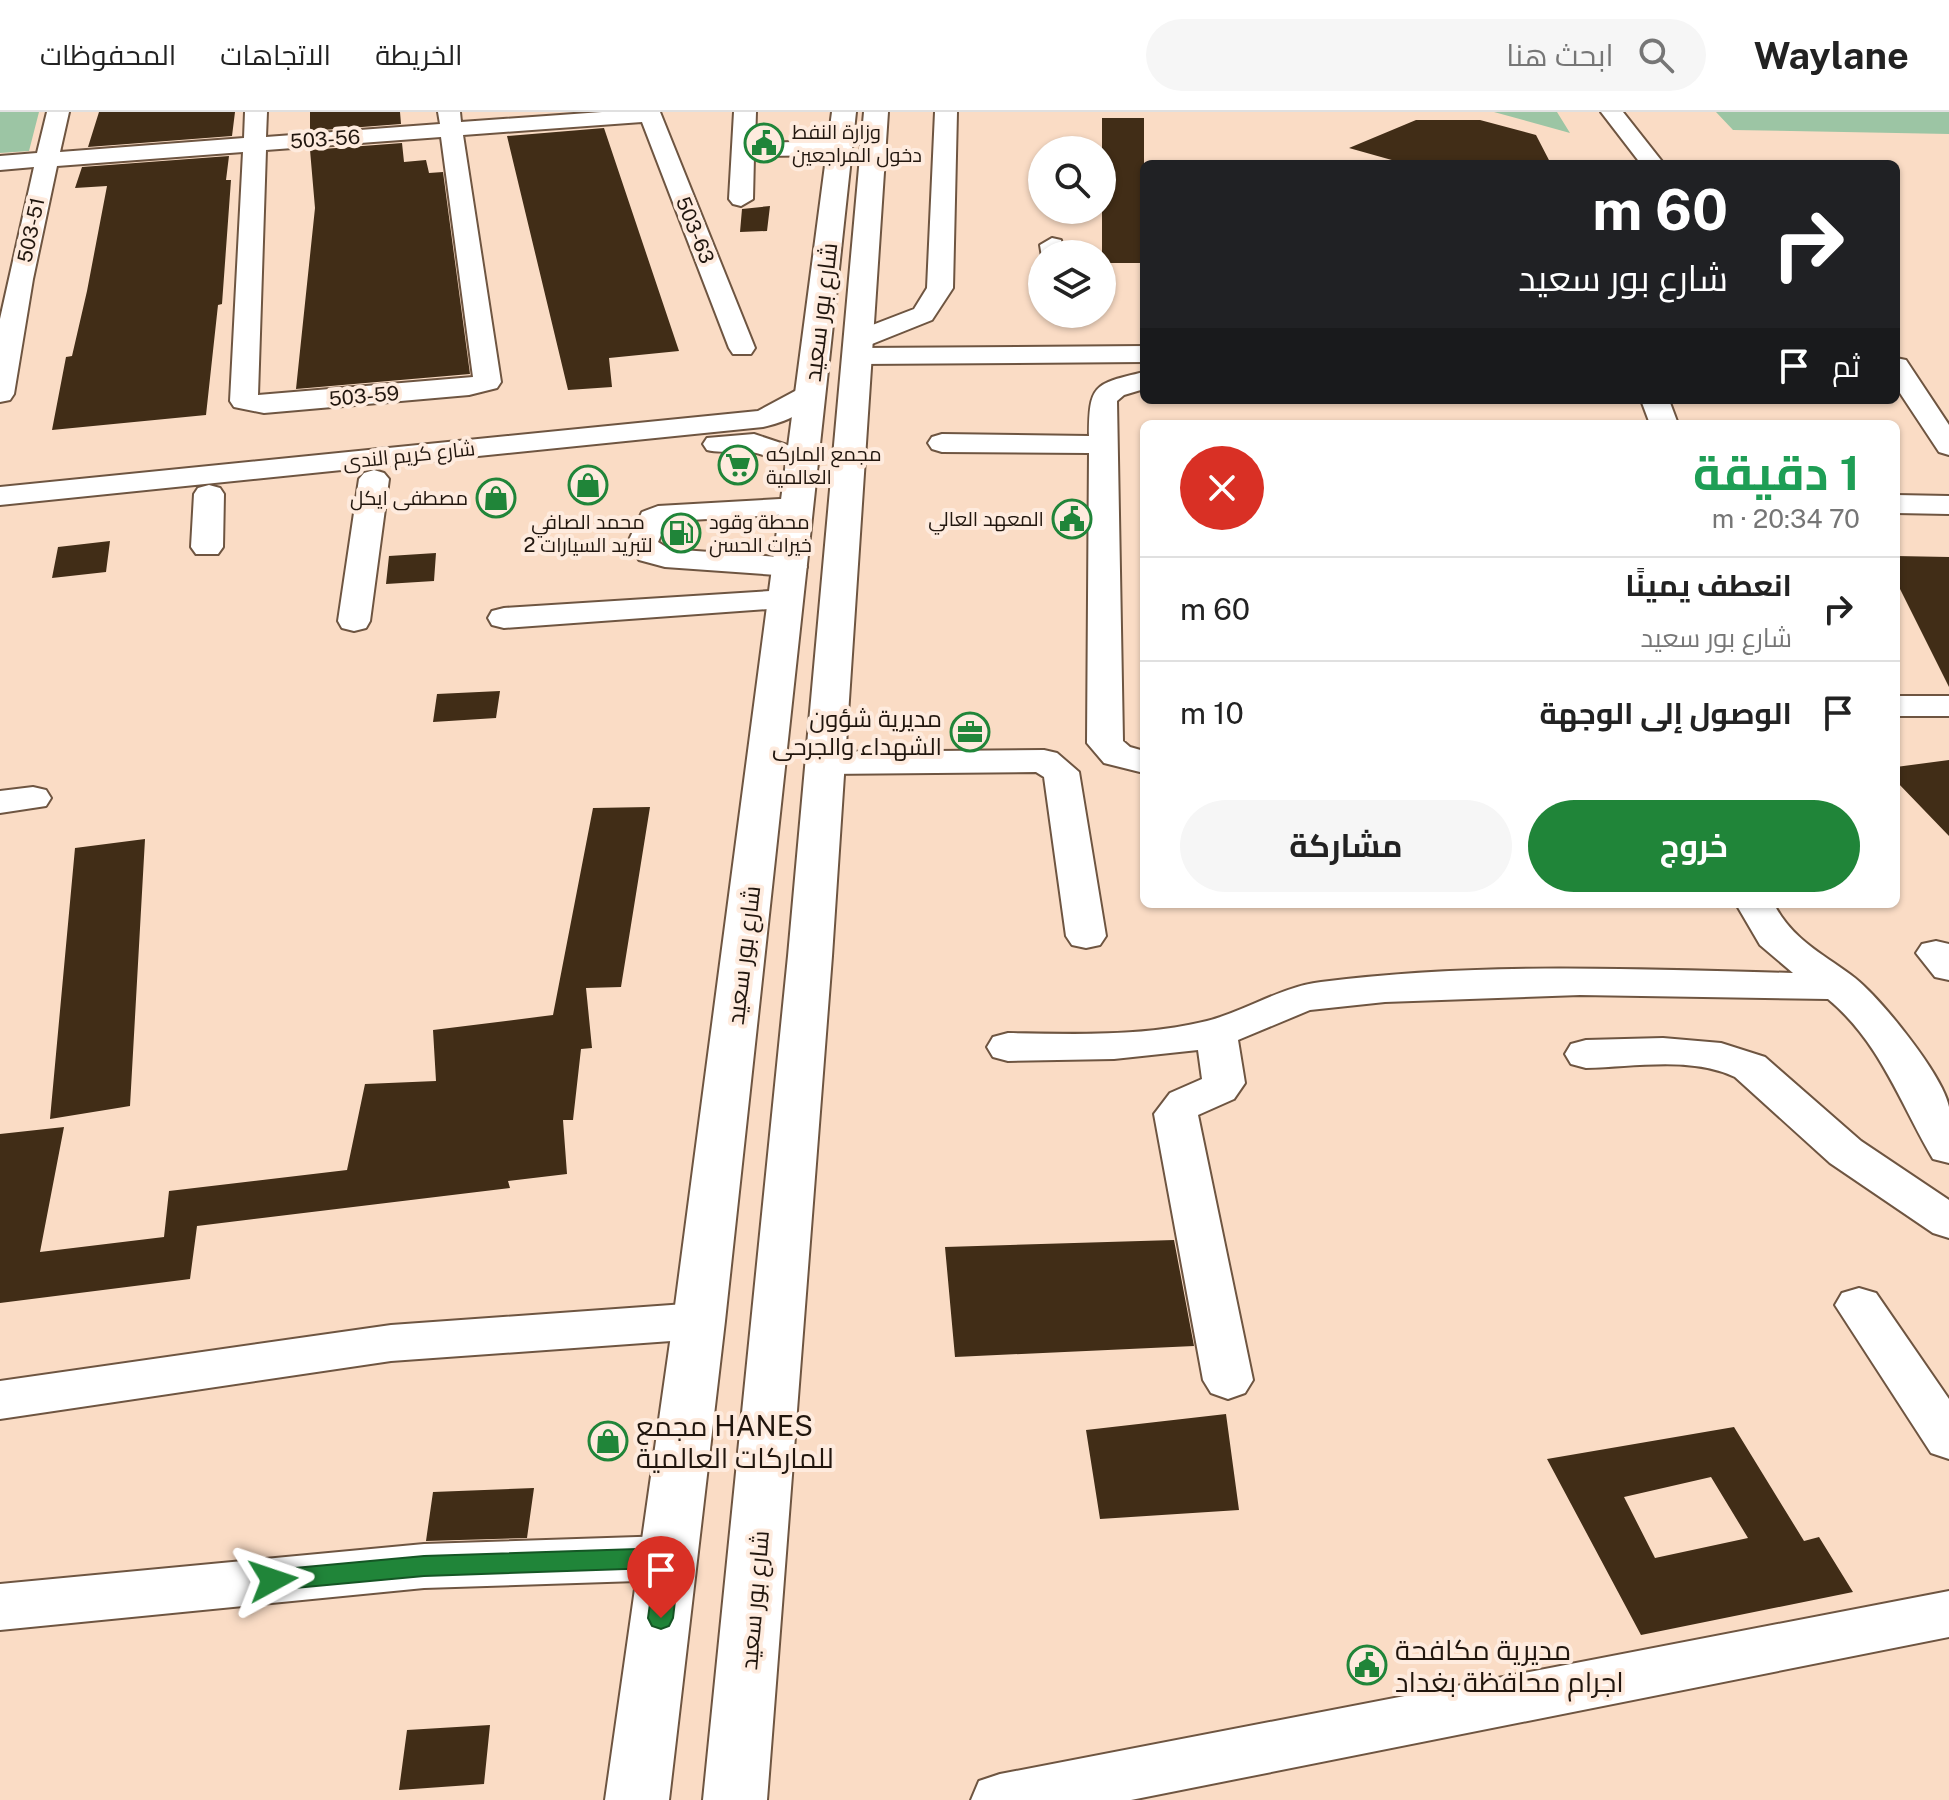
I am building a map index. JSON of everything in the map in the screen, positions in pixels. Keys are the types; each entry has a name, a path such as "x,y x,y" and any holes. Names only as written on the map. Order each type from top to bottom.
{"main road":[{"name":"شارع بور سعيد","path":"735,1800 785,1261 859,347 856,121"},
{"name":"شارع بور سعيد","path":"637,1800 699,1321 810,391 856,121"}],"street":[{"name":"503-51","path":"0,394 10,280 58,112"},
{"path":"255,144 256,112"},
{"path":"741,199 745,112"},
{"path":"859,347 923,314 940,288 946,112"},
{"path":"1612,112 1650,160"},
{"name":"503-56","path":"0,163 255,144 451,121 649,114"},
{"name":"503-63","path":"649,114 742,348"},
{"name":"503-59","path":"255,144 244,401 264,405 469,387 487,382 451,121"},
{"path":"743,150 856,121"},
{"path":"859,347 1140,363"},
{"path":"1140,363 1103,399 1105,743 1117,755 1140,761"},
{"path":"1900,375 1949,446"},
{"name":"شارع كريم الندى","path":"0,514 54,500 763,419 784,411 810,391"},
{"name":"شارع كريم الندى","path":"0,496 54,500 209,494 736,443 770,446 804,460"},
{"path":"942,443 1103,445"},
{"path":"354,621 374,479"},
{"path":"207,547 209,494"},
{"path":"1900,504 1949,505"},
{"path":"788,584 665,558 650,553 643,542 653,518 669,512 798,507"},
{"path":"504,618 788,584"},
{"path":"1900,706 1949,706"},
{"path":"825,763 1044,761 1061,772 1086,936"},
{"path":"1756,908 1780,941 1840,987 1875,1022 1929,1107 1949,1148"},
{"path":"1008,1047 1113,1044 1216,1032 1290,1000 1349,992 1575,979 1840,987"},
{"path":"1216,1032 1224,1083 1212,1094 1186,1101 1176,1114 1228,1380"},
{"path":"1586,1054 1688,1053 1740,1063 1777,1088 1815,1126 1883,1180 1949,1222"},
{"path":"1859,1305 1949,1439"},
{"path":"0,1400 391,1343 699,1321"},
{"path":"0,1607 424,1566 668,1558"},
{"path":"1000,1800 1949,1614"}],"green space":[{"path":"0,112 39,112 29,151 0,153"},
{"path":"1494,112 1557,112 1570,133"},
{"path":"1716,112 1949,112 1949,134 1733,130"}],"building":[{"path":"99,112 235,112 232,136 88,147"},
{"path":"310,112 400,112 401,124 310,131"},
{"path":"1102,118 1144,118 1144,160 1140,160 1140,263 1116,263 1116,240 1102,240 1102,224 1116,224 1116,136 1102,136"},
{"path":"1416,120 1480,120 1536,135 1549,160 1392,160 1349,148"},
{"path":"604,128 679,351 609,358 612,387 568,390 507,136"},
{"path":"402,143 404,162 426,160 429,173 443,172 470,374 296,389 315,208 310,150"},
{"path":"229,156 226,180 231,180 222,304 218,305 206,415 52,430 66,357 72,356 87,291 107,186 75,188 82,167"},
{"path":"770,206 767,231 740,232 742,209"},
{"path":"110,541 106,572 52,578 58,547"},
{"path":"436,553 434,581 386,584 389,556"},
{"path":"1900,556 1949,557 1949,687 1900,589"},
{"path":"500,691 496,718 433,722 437,694"},
{"path":"1949,760 1949,836 1900,785 1900,766"},
{"path":"650,807 621,987 586,988 592,1048 581,1049 573,1120 563,1120 567,1174 508,1181 510,1188 197,1226 190,1279 0,1303 0,1134 64,1127 40,1252 164,1237 169,1191 347,1170 365,1084 436,1081 433,1030 553,1015 593,808"},
{"path":"145,839 130,1106 50,1119 75,848"},
{"path":"1174,1240 1194,1346 955,1357 945,1247"},
{"path":"1226,1414 1239,1510 1100,1519 1086,1430"},
{"path":"1734,1427 1804,1541 1819,1537 1853,1592 1641,1635 1547,1459","holes":["1711,1477 1748,1538 1655,1558 1624,1497"]},
{"path":"534,1488 527,1538 426,1541 433,1492"},
{"path":"490,1725 484,1784 399,1790 407,1730"}],"place":[{"name":"وزارة النفط دخول المراجعين","path":"764,143"},
{"name":"مجمع الماركه العالمية","path":"738,465"},
{"name":"محمد الصافي لتبريد السيارات 2","path":"588,485"},
{"name":"مصطفى ايكل","path":"496,498"},
{"name":"المعهد العالي","path":"1072,519"},
{"name":"محطة وقود خيرات الحسن","path":"681,533"},
{"name":"مديرية شؤون الشهداء والجرحى","path":"970,732"},
{"name":"مجمع HANES للماركات العالمية","path":"608,1441"},
{"name":"مديرية مكافحة اجرام محافظة بغداد","path":"1367,1665"}],"route":[{"path":"273,1580 424,1566 668,1558 661,1618"}]}
